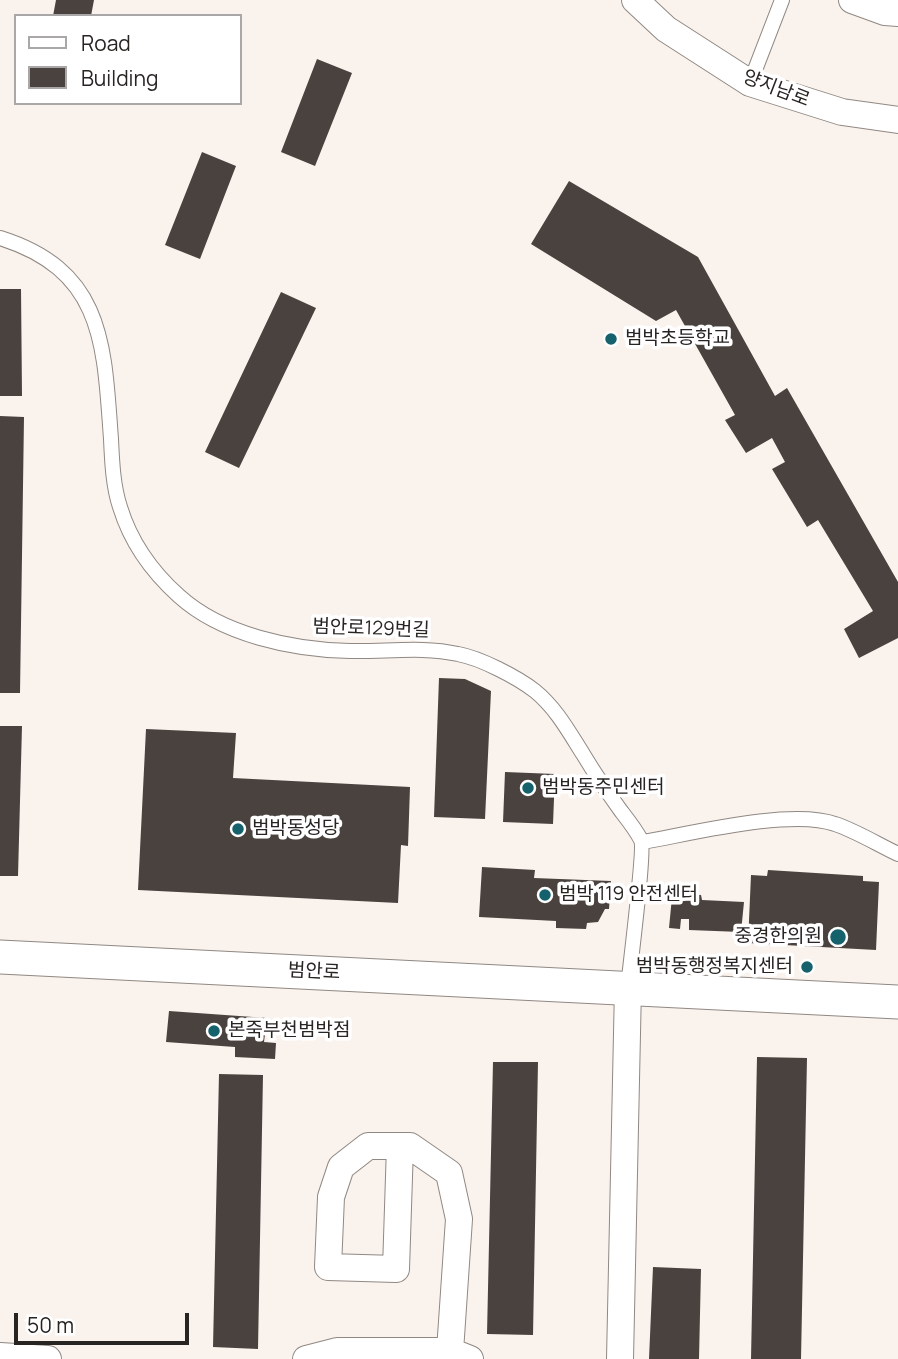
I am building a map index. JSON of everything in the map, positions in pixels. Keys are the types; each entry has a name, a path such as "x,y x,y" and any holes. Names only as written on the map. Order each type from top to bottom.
{"street":[{"name":"양지남로","path":"635,0 666,29 750,83 842,112 898,120"},
{"path":"852,0 885,12 898,13"},
{"name":"범안로","path":"0,957 898,1002"},
{"path":"620,1359 628,987"},
{"path":"306,1359 337,1351 460,1355 459,1219 449,1173 410,1146 400,1146 369,1146 341,1167 331,1197 328,1267 396,1269 400,1146"},
{"path":"0,1356 48,1359"}],"lane":[{"path":"750,83 782,0"},
{"name":"범안로129번길","path":"0,238 39,254 64,271 81,293 97,325 105,367 112,464 119,505 134,543 156,575 186,602 228,628 277,643 346,651 461,654 503,672 535,691 557,713 643,842"},
{"path":"628,987 643,842 793,818 833,822 898,854"}],"building":[{"path":"56,0 94,0 91,14 53,14"},
{"path":"317,59 352,73 315,166 281,152"},
{"path":"202,152 236,166 200,259 165,245"},
{"name":"범박초등학교","path":"569,181 698,257 775,396 787,388 898,582 898,638 859,658 844,629 873,611 818,520 807,527 772,469 785,462 772,438 746,453 725,420 735,415 676,310 656,321 531,244"},
{"path":"0,289 21,289 22,396 0,396"},
{"path":"281,292 316,308 239,468 205,452"},
{"path":"0,416 24,417 20,693 0,693"},
{"path":"439,678 465,679 491,691 485,819 434,817"},
{"path":"0,726 22,726 18,876 0,876"},
{"path":"146,729 236,733 233,778 410,787 408,846 401,845 398,903 138,890"},
{"name":"범박동주민센터","path":"505,772 555,774 553,824 503,822"},
{"name":"범박 119 안전센터","path":"482,867 535,870 534,878 611,881 609,909 605,909 598,922 587,923 586,929 556,928 556,921 479,917"},
{"path":"768,870 863,876 863,881 879,882 876,950 748,943 751,875 767,876"},
{"path":"688,894 701,895 702,900 744,902 741,932 689,930 689,919 681,919 680,929 669,928 672,897 688,898"},
{"path":"169,1011 267,1018 264,1042 276,1043 275,1059 235,1057 235,1047 166,1042"},
{"path":"757,1057 807,1058 801,1359 751,1359"},
{"path":"493,1062 538,1062 533,1335 487,1334"},
{"path":"219,1074 263,1075 258,1349 213,1347"},
{"path":"653,1267 701,1269 699,1359 649,1359"}],"place":[{"name":"범박초등학교","path":"611,339"},
{"name":"범박동주민센터","path":"528,788"},
{"name":"범박동성당","path":"238,829"},
{"name":"범박 119 안전센터","path":"545,895"},
{"name":"중경한의원","path":"838,937"},
{"name":"범박동행정복지센터","path":"807,967"},
{"name":"본죽부천범박점","path":"214,1031"}]}
